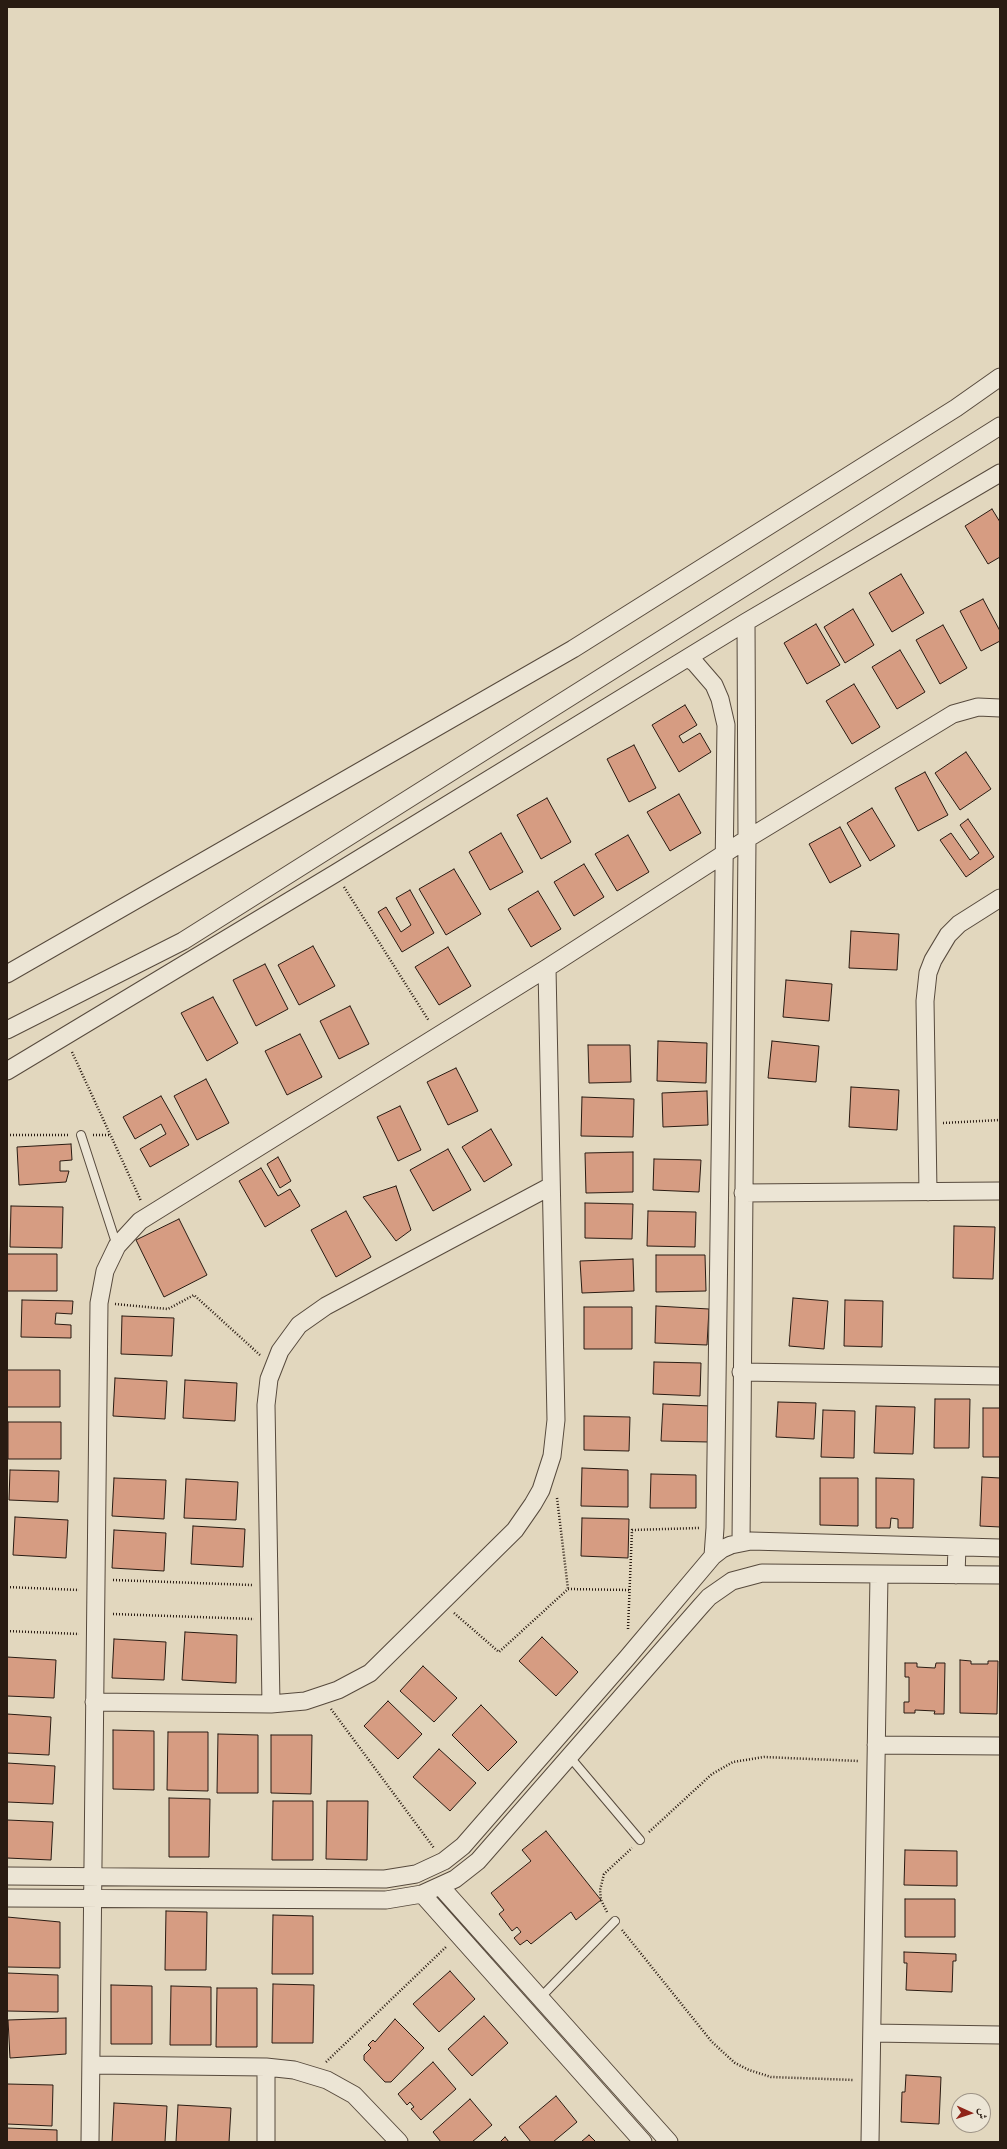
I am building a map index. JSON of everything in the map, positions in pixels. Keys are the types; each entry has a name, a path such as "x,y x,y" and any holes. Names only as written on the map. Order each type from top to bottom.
{"street":[{"path":"7,974 573,649 956,408 1000,377"},
{"path":"7,1030 182,941 1000,426"},
{"path":"7,1072 336,874 746,622 1000,473"},
{"path":"741,1542 746,622"},
{"path":"688,658 695,663 714,685 724,711 726,725 715,1528 713,1556"},
{"path":"90,2142 94,1613 96,1585 99,1303 105,1271 117,1246 128,1233 148,1216 547,968 746,839 953,714 978,706 1000,708"},
{"path":"928,1192 925,1000 928,973 940,947 948,935 959,924 1000,898"},
{"path":"182,941 195,958"},
{"path":"94,1702 271,1704 305,1700 338,1690 370,1673 515,1530 525,1518 541,1490 552,1456 556,1420 547,968"},
{"path":"721,1048 744,1048"},
{"path":"271,1704 266,1405 267,1392 273,1366 289,1337 312,1314 551,1186"},
{"path":"743,1193 1000,1192"},
{"path":"741,1372 1000,1376"},
{"path":"7,1876 311,1878 401,1877 416,1874 444,1861 463,1846 627,1658 713,1556 727,1547 741,1542 1000,1548"},
{"path":"956,1575 957,1547"},
{"path":"7,1898 386,1900 422,1894 441,1887 455,1879 478,1861 700,1607 720,1588 746,1576 762,1573 1000,1575"},
{"path":"870,2142 879,1574"},
{"path":"876,1745 1000,1746"},
{"path":"310,1900 311,1878"},
{"path":"441,1887 669,2142"},
{"path":"422,1894 643,2142"},
{"path":"872,2033 1000,2035"},
{"path":"562,2051 575,2037"},
{"path":"91,2065 266,2067 294,2070 313,2075 341,2086 354,2094 399,2142"},
{"path":"266,2067 266,2142"}],"lane":[{"path":"81,1135 117,1246"},
{"path":"569,1756 640,1840"},
{"path":"540,1998 615,1922"}],"path":[{"path":"336,874 438,1035"},
{"path":"65,1037 148,1216"},
{"path":"927,1124 1000,1120"},
{"path":"7,1135 110,1135"},
{"path":"99,1303 168,1308 194,1295 273,1366"},
{"path":"557,1495 568,1589"},
{"path":"627,1658 632,1530 715,1528"},
{"path":"7,1587 96,1585 268,1586"},
{"path":"442,1602 499,1652 568,1589 630,1590"},
{"path":"94,1613 269,1620"},
{"path":"7,1631 95,1635"},
{"path":"321,1696 444,1861"},
{"path":"871,2081 771,2077 748,2070 735,2063 712,2042 615,1922 605,1909 601,1900 600,1890 604,1874 712,1774 733,1762 764,1757 876,1762"},
{"path":"313,2075 458,1935"}],"building":[{"path":"992,509 1000,522 1000,557 988,564 965,526"},
{"path":"901,574 924,613 892,632 869,593"},
{"path":"983,599 1000,631 1000,641 981,651 960,611"},
{"path":"853,609 874,645 845,663 824,627"},
{"path":"816,624 840,665 807,684 784,643"},
{"path":"943,625 967,668 940,684 916,640"},
{"path":"900,650 925,692 897,709 872,667"},
{"path":"854,684 880,727 852,744 826,701"},
{"path":"685,705 697,725 679,736 683,743 700,733 711,752 679,772 652,725"},
{"path":"634,745 656,788 629,802 607,759"},
{"path":"966,752 991,789 960,810 935,773"},
{"path":"925,772 948,815 918,831 895,788"},
{"path":"679,794 701,833 670,851 647,812"},
{"path":"547,798 571,842 541,859 517,815"},
{"path":"872,808 895,846 870,861 847,823"},
{"path":"968,819 994,857 966,877 940,840 951,833 970,860 979,853 960,825"},
{"path":"840,827 861,866 830,883 809,844"},
{"path":"501,833 523,872 490,890 469,852"},
{"path":"628,835 649,872 617,891 595,854"},
{"path":"584,864 604,897 574,916 554,882"},
{"path":"454,869 481,914 446,935 419,889"},
{"path":"410,890 434,933 402,952 378,912 386,907 401,932 411,925 396,898"},
{"path":"538,891 561,929 531,947 508,909"},
{"path":"851,931 899,934 897,970 849,968"},
{"path":"313,946 335,986 299,1005 278,965"},
{"path":"448,947 471,986 439,1005 415,967"},
{"path":"265,964 288,1009 256,1026 233,980"},
{"path":"786,980 832,984 829,1021 783,1017"},
{"path":"213,997 238,1043 207,1061 181,1013"},
{"path":"350,1006 369,1044 339,1059 320,1021"},
{"path":"300,1034 322,1077 287,1095 265,1051"},
{"path":"658,1041 707,1043 706,1083 657,1081"},
{"path":"772,1041 819,1046 816,1082 768,1078"},
{"path":"588,1045 630,1045 631,1082 589,1083"},
{"path":"456,1068 478,1111 448,1125 427,1082"},
{"path":"206,1079 229,1123 197,1140 174,1096"},
{"path":"851,1087 899,1090 897,1130 849,1127"},
{"path":"707,1091 708,1125 663,1127 662,1093"},
{"path":"161,1096 189,1145 150,1167 140,1149 166,1134 161,1124 135,1139 123,1117"},
{"path":"582,1097 634,1099 633,1137 581,1136"},
{"path":"400,1106 421,1150 398,1161 377,1117"},
{"path":"491,1129 512,1165 484,1182 462,1147"},
{"path":"71,1144 72,1160 60,1161 60,1171 69,1171 66,1182 19,1185 17,1147"},
{"path":"448,1149 471,1190 433,1211 410,1170"},
{"path":"633,1152 633,1192 586,1193 585,1153"},
{"path":"278,1157 291,1181 280,1188 267,1164"},
{"path":"654,1159 701,1160 699,1192 653,1190"},
{"path":"261,1168 278,1196 290,1189 300,1206 265,1227 239,1181"},
{"path":"396,1186 411,1230 396,1241 363,1197"},
{"path":"585,1203 633,1204 632,1239 585,1238"},
{"path":"11,1206 63,1207 62,1248 10,1247"},
{"path":"346,1211 371,1257 336,1277 311,1230"},
{"path":"648,1211 696,1212 695,1247 647,1246"},
{"path":"179,1219 207,1275 164,1297 136,1240"},
{"path":"954,1226 995,1227 993,1279 953,1278"},
{"path":"7,1254 57,1254 57,1291 7,1291"},
{"path":"656,1255 705,1255 706,1291 656,1292"},
{"path":"633,1259 634,1291 582,1293 580,1261"},
{"path":"793,1298 828,1301 824,1349 789,1346"},
{"path":"22,1300 73,1301 72,1314 56,1313 55,1324 71,1325 71,1338 21,1337"},
{"path":"845,1300 883,1301 882,1347 844,1346"},
{"path":"656,1306 709,1309 707,1345 655,1343"},
{"path":"584,1307 632,1307 632,1349 584,1349"},
{"path":"122,1316 174,1318 172,1356 121,1354"},
{"path":"654,1362 701,1363 700,1396 653,1394"},
{"path":"7,1370 60,1370 60,1407 7,1407"},
{"path":"115,1378 167,1381 165,1419 113,1416"},
{"path":"185,1380 237,1383 235,1421 183,1418"},
{"path":"935,1399 970,1399 969,1448 934,1448"},
{"path":"778,1402 816,1403 814,1439 776,1437"},
{"path":"663,1404 711,1406 709,1442 661,1441"},
{"path":"876,1406 915,1407 913,1454 874,1453"},
{"path":"983,1408 1000,1408 1000,1457 983,1457"},
{"path":"823,1410 855,1411 854,1458 821,1457"},
{"path":"584,1416 630,1417 629,1451 584,1450"},
{"path":"8,1422 61,1422 61,1459 8,1459"},
{"path":"582,1468 628,1470 628,1507 581,1506"},
{"path":"10,1470 59,1471 58,1502 9,1500"},
{"path":"651,1474 696,1475 696,1508 650,1508"},
{"path":"982,1477 1000,1478 1000,1527 980,1526"},
{"path":"114,1478 166,1480 164,1519 112,1516"},
{"path":"820,1478 858,1478 858,1526 820,1525"},
{"path":"876,1478 914,1479 913,1528 898,1528 898,1519 891,1518 890,1528 876,1528"},
{"path":"186,1479 238,1482 236,1520 184,1518"},
{"path":"15,1517 68,1520 66,1558 13,1555"},
{"path":"582,1518 629,1519 628,1558 581,1556"},
{"path":"193,1526 245,1529 243,1567 191,1564"},
{"path":"114,1530 166,1533 164,1571 112,1568"},
{"path":"185,1632 237,1635 236,1683 182,1680"},
{"path":"542,1637 578,1672 556,1696 519,1661"},
{"path":"114,1639 166,1642 164,1680 112,1678"},
{"path":"7,1657 56,1660 54,1698 7,1696"},
{"path":"960,1660 971,1661 971,1664 988,1664 988,1661 998,1661 997,1714 960,1713"},
{"path":"905,1663 917,1663 917,1667 935,1668 936,1663 945,1663 944,1714 934,1714 935,1711 915,1710 915,1713 904,1713 904,1702 909,1702 909,1677 905,1677"},
{"path":"423,1666 457,1698 434,1722 400,1691"},
{"path":"388,1701 422,1734 398,1759 364,1726"},
{"path":"481,1705 517,1742 488,1771 452,1735"},
{"path":"7,1714 51,1717 49,1755 7,1753"},
{"path":"113,1730 154,1731 154,1790 113,1789"},
{"path":"168,1732 208,1732 208,1791 167,1790"},
{"path":"218,1734 258,1735 258,1793 217,1793"},
{"path":"271,1735 312,1735 311,1794 271,1793"},
{"path":"439,1749 476,1783 450,1811 413,1777"},
{"path":"7,1763 55,1766 53,1804 7,1802"},
{"path":"169,1798 210,1799 209,1857 169,1857"},
{"path":"273,1801 313,1801 313,1860 272,1860"},
{"path":"327,1801 368,1801 367,1860 326,1859"},
{"path":"7,1820 53,1822 51,1860 7,1858"},
{"path":"546,1831 601,1900 576,1920 571,1912 531,1944 527,1940 520,1945 514,1938 521,1932 517,1927 512,1931 499,1914 504,1910 491,1893 531,1861 522,1850"},
{"path":"905,1850 957,1851 957,1886 904,1885"},
{"path":"905,1899 955,1899 955,1937 905,1937"},
{"path":"166,1911 207,1912 206,1970 165,1970"},
{"path":"273,1915 313,1916 313,1974 272,1974"},
{"path":"7,1917 60,1922 60,1968 7,1967"},
{"path":"904,1952 956,1954 956,1961 953,1961 952,1992 906,1990 907,1963 904,1963"},
{"path":"450,1971 475,1999 439,2032 413,2004"},
{"path":"7,1973 58,1975 58,2012 7,2011"},
{"path":"273,1984 314,1985 313,2043 272,2043"},
{"path":"111,1985 152,1986 152,2044 111,2044"},
{"path":"171,1986 211,1987 211,2045 170,2045"},
{"path":"217,1988 257,1988 257,2047 216,2047"},
{"path":"484,2016 508,2043 472,2076 448,2049"},
{"path":"66,2018 66,2054 10,2058 8,2020"},
{"path":"395,2019 424,2048 391,2082 385,2082 364,2060 364,2055 371,2048 368,2045 373,2040 375,2042"},
{"path":"433,2062 456,2089 421,2120 411,2109 414,2107 410,2102 407,2105 398,2094"},
{"path":"906,2075 941,2077 939,2124 901,2122 902,2092 905,2092"},
{"path":"7,2084 53,2085 52,2126 7,2124"},
{"path":"556,2096 577,2122 553,2142 531,2142 519,2127"},
{"path":"470,2099 492,2125 472,2142 441,2142 433,2132"},
{"path":"114,2103 167,2106 165,2142 112,2142"},
{"path":"178,2105 231,2108 229,2142 176,2142"},
{"path":"7,2128 57,2130 57,2142 7,2142"},
{"path":"589,2135 596,2142 581,2142"},
{"path":"505,2137 509,2142 500,2142"}]}
